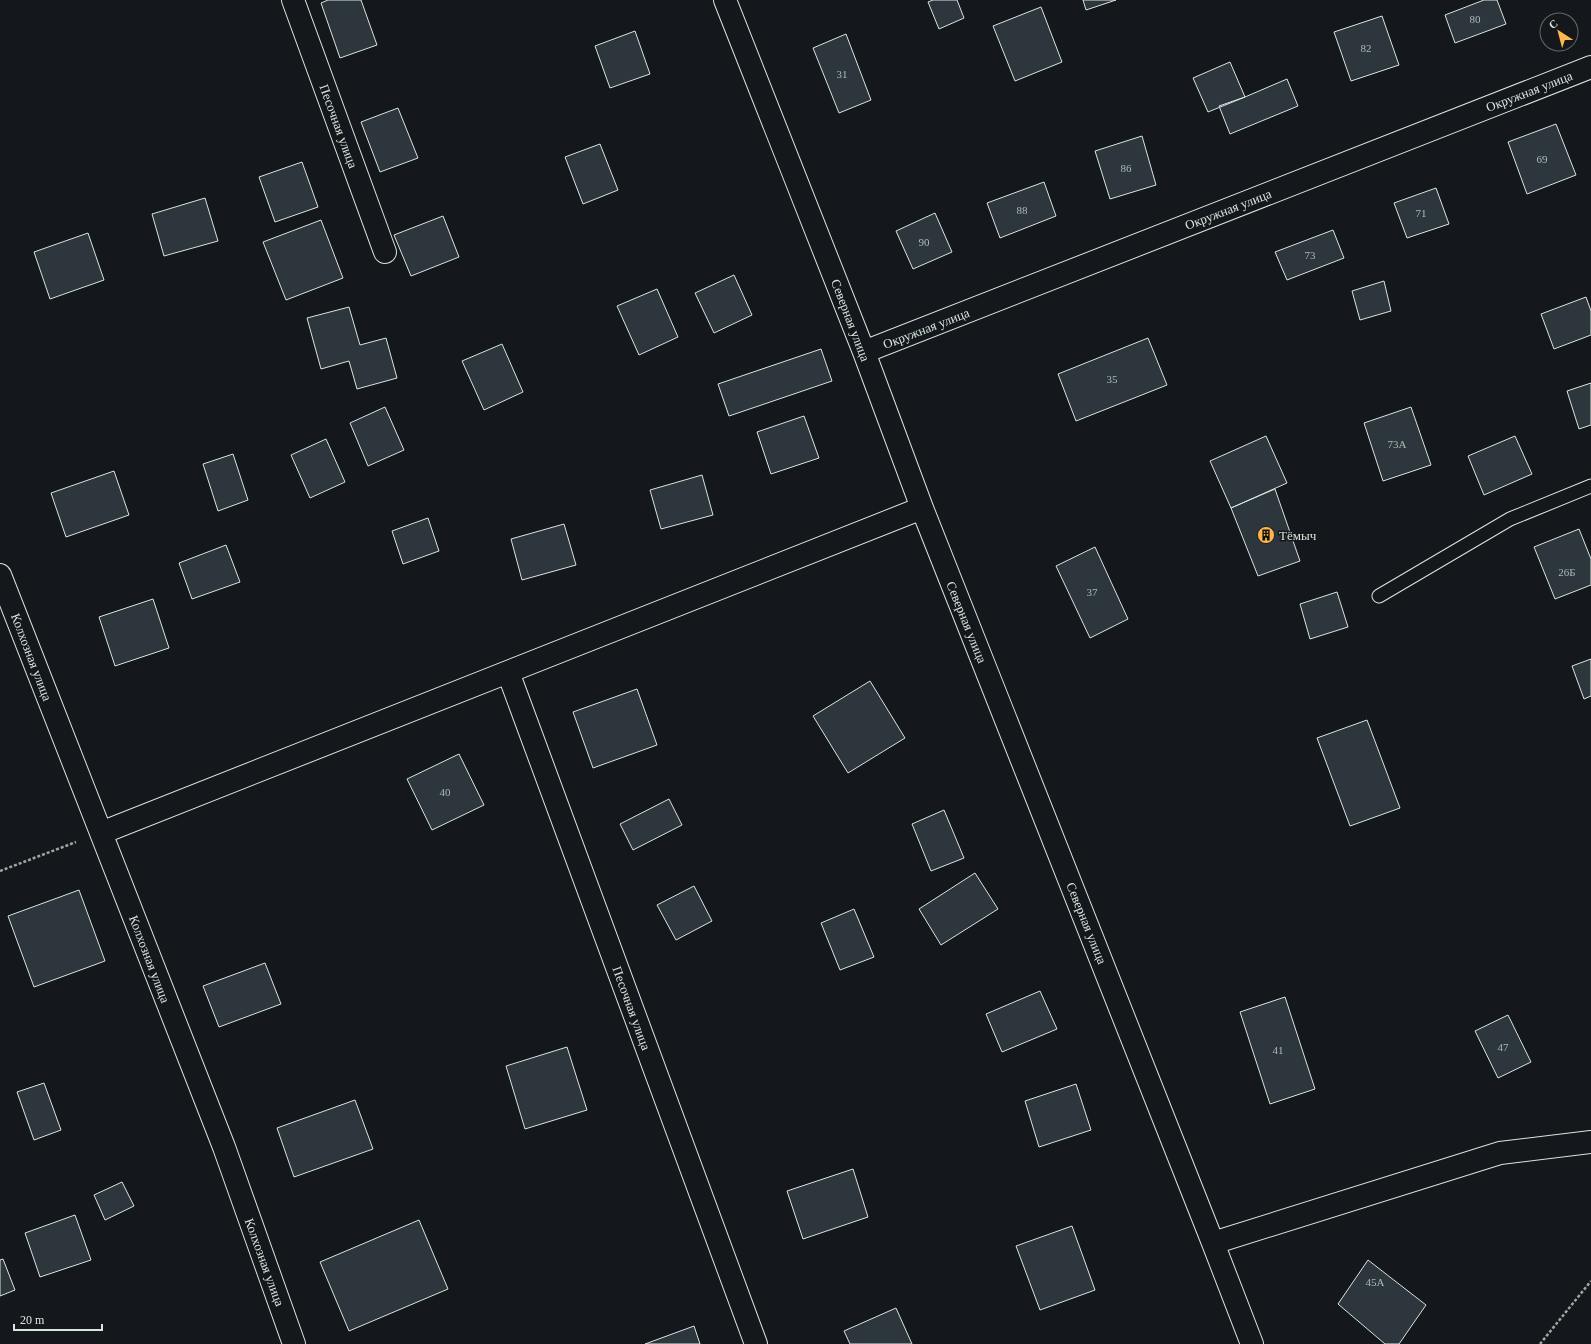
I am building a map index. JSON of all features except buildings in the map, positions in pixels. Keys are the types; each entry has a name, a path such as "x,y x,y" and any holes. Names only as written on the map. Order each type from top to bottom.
{"street":[{"name":"Песочная улица","path":"292,0 384,252"},
{"name":"Северная улица","path":"725,0 864,352 922,508 1252,1344"},
{"name":"Окружная улица","path":"864,352 1591,67"},
{"path":"101,833 922,508"},
{"name":"Колхозная улица","path":"0,575 224,1147 294,1344"},
{"name":"Песочная улица","path":"508,672 756,1344"},
{"path":"1213,1243 1500,1153 1591,1142"}],"lane":[{"path":"1380,596 1510,520 1591,486"}],"path":[{"path":"0,871 101,833"},
{"path":"1540,1344 1591,1281"}],"place":[{"name":"Тёмыч","path":"1266,535"}]}
